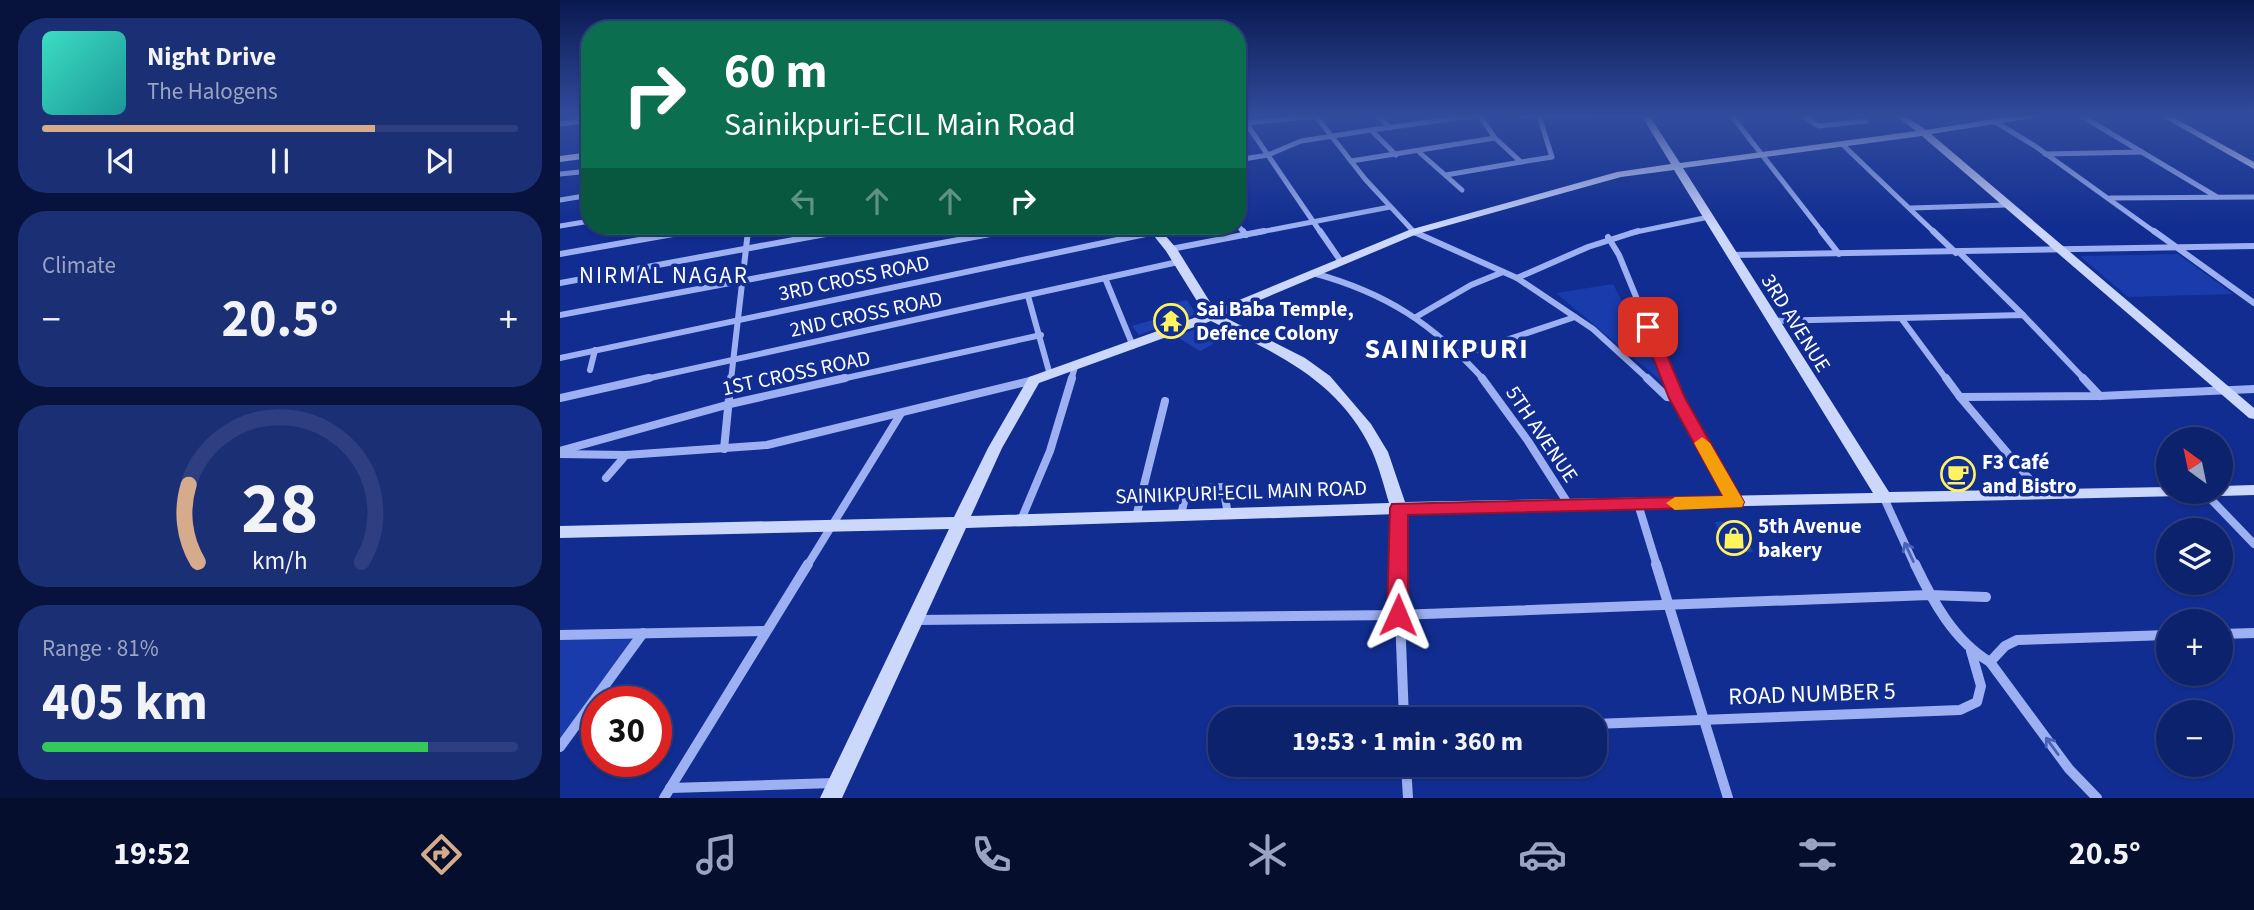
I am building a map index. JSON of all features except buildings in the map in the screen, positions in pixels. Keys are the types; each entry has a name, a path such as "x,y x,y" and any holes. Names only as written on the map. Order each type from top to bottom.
{"street":[{"path":"1266,152 1340,260"},
{"path":"1246,159 1275,152"},
{"path":"1344,152 1413,232 1517,278 1593,328 1660,392 1677,398"},
{"path":"1351,161 1417,152"},
{"path":"1419,152 1462,190"},
{"path":"1510,152 1521,162"},
{"path":"1446,175 1552,157 1550,152"},
{"name":"3RD AVENUE","path":"1667,152 1884,498"},
{"path":"1760,152 1839,254"},
{"path":"560,453 626,456 724,449 797,440 900,415 1075,367 1212,316 1340,260 1413,232 1620,174 1784,152"},
{"path":"1851,152 2023,315 2100,396"},
{"path":"1946,152 2254,415"},
{"path":"2042,152 2254,303"},
{"path":"2045,154 2132,152"},
{"path":"2144,152 2217,197"},
{"path":"560,159 581,156"},
{"path":"2249,160 2254,166"},
{"path":"560,174 581,172"},
{"path":"560,200 581,196"},
{"path":"2109,198 2254,197"},
{"path":"1911,208 2008,205"},
{"path":"1171,249 1390,207"},
{"path":"1517,278 1608,237 1658,224 1709,217"},
{"path":"560,226 581,222"},
{"path":"560,254 668,235"},
{"path":"724,449 724,428 730,404 731,361 749,235"},
{"path":"560,283 820,235"},
{"path":"560,315 986,235"},
{"name":"3RD CROSS ROAD","path":"560,358 1126,235"},
{"path":"1158,235 1171,249 1212,316 1300,361 1325,379 1364,424 1380,452 1399,508 1398,615 1403,707"},
{"path":"1608,237 1619,255 1677,398 1735,502"},
{"path":"1731,255 2254,246"},
{"name":"2ND CROSS ROAD","path":"560,398 1178,262"},
{"name":"5TH AVENUE","path":"1312,272 1367,289 1416,317 1461,355 1509,409 1569,505"},
{"path":"1416,317 1471,285 1503,272"},
{"path":"1105,278 1133,346"},
{"path":"667,793 834,790 995,448 1042,378 1041,335 1028,296"},
{"path":"1772,321 2023,315"},
{"path":"1461,355 1575,317"},
{"path":"1901,318 1960,397 2043,495"},
{"name":"1ST CROSS ROAD","path":"560,453 730,404 1041,335"},
{"path":"590,370 595,350"},
{"path":"1021,520 1051,451 1075,367"},
{"path":"1960,397 2100,396 2254,389"},
{"path":"1136,517 1165,401"},
{"path":"667,793 900,415"},
{"path":"606,478 626,456"},
{"path":"1181,515 1187,489 1223,487 1228,514"},
{"path":"2233,491 2254,490"},
{"name":"SAINIKPURI-ECIL MAIN ROAD","path":"560,532 832,527 1399,508 2156,492"},
{"path":"1884,498 1929,595 1971,651 1990,662 2069,769 2096,798"},
{"path":"1638,504 1728,798"},
{"path":"2216,504 2254,544"},
{"path":"913,621 1398,615 1668,607 1929,595 1986,597"},
{"path":"560,635 765,631"},
{"path":"560,747 643,633"},
{"path":"2233,634 2254,633"},
{"path":"1990,662 2005,646 2017,640 2156,635"},
{"name":"ROAD NUMBER 5","path":"1607,723 1960,710 1978,702 1981,686 1971,651"},
{"path":"1407,777 1408,798"}],"shaded area":[{"path":"2178,254 2233,294 2128,297 2080,256"},
{"path":"1613,284 1665,384 1556,293"},
{"path":"643,633 603,686 581,686 581,716 560,744 560,635"}],"slow traffic":[{"path":"1675,503 1735,502 1702,443"}],"place":[{"name":"Sai Baba Temple, Defence Colony","path":"1171,321"},
{"name":"F3 Café and Bistro","path":"1958,474"},
{"name":"5th Avenue bakery","path":"1734,538"}],"district":[{"name":"NIRMAL NAGAR","path":"664,275"},
{"name":"SAINIKPURI","path":"1447,349"}],"route":[{"path":"1398,615 1399,508 1735,502 1677,398 1648,327"}]}
